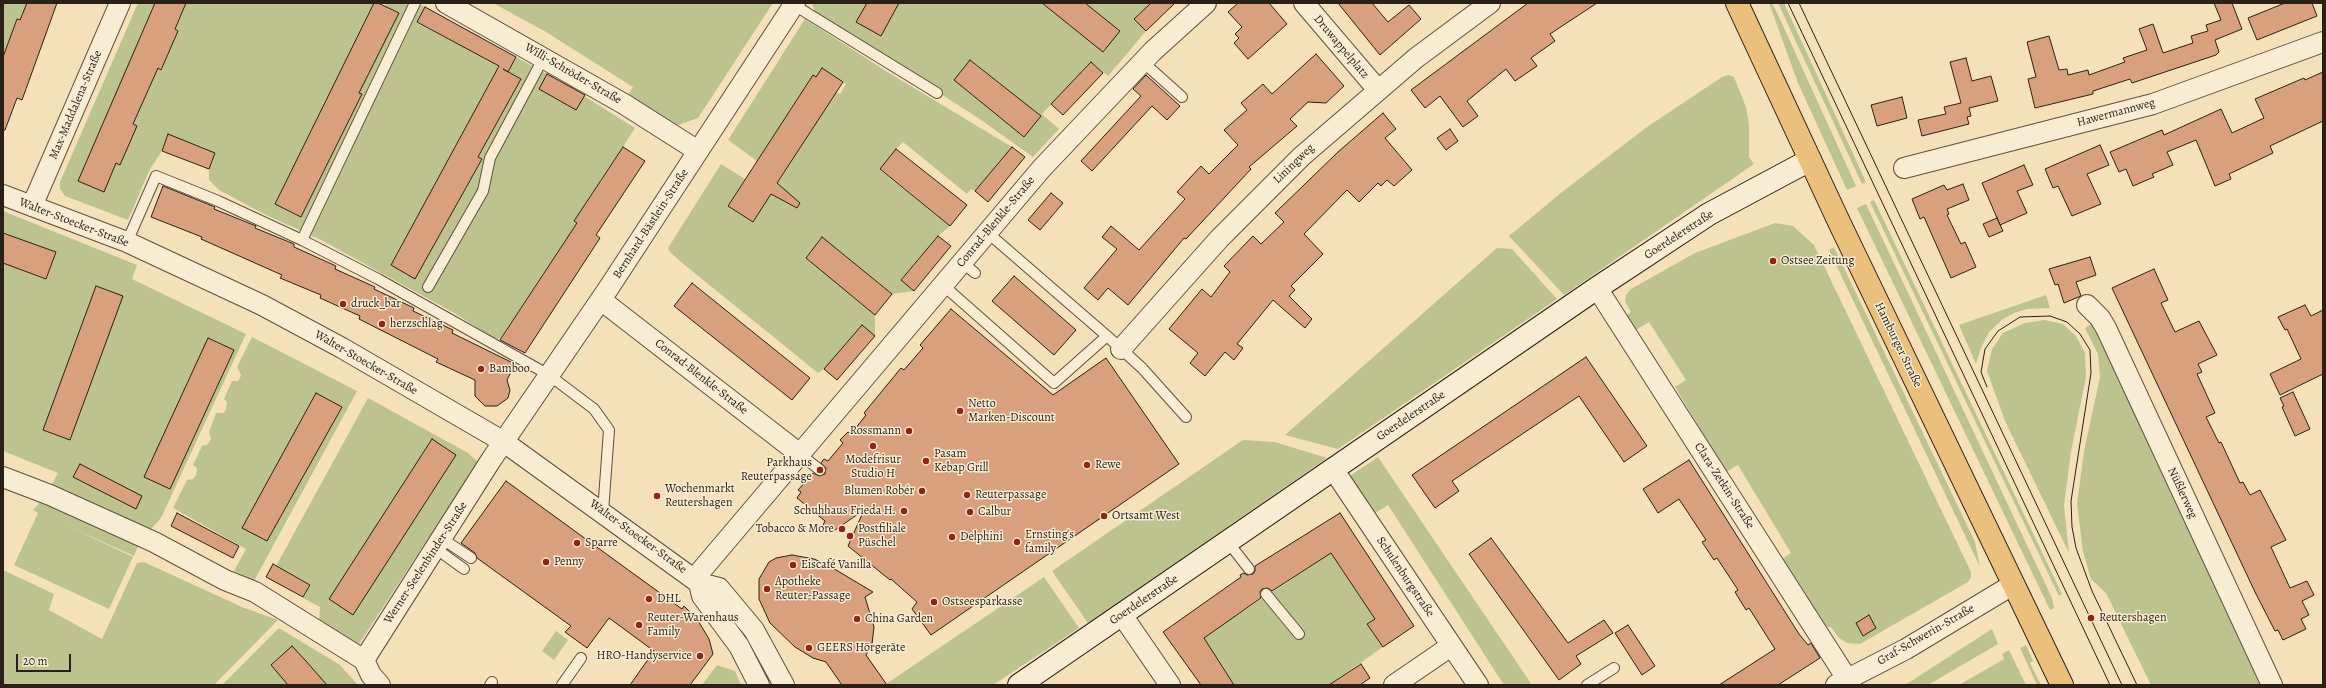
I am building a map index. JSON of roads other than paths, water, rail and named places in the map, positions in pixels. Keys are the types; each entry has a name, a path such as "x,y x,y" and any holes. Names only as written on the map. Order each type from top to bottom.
{"main road":[{"name":"Hamburger Straße","path":"1737,3 1810,160 2062,685"}],"street":[{"name":"Max-Maddalena-Straße","path":"32,206 120,3"},
{"name":"Willi-Schröder-Straße","path":"446,3 544,57 624,104 698,151"},
{"name":"Conrad-Blenkle-Straße","path":"697,581 944,286 969,268 988,232 1042,168 1143,62 1206,3"},
{"name":"Druwappelplatz","path":"1304,3 1378,90"},
{"name":"Liningweg","path":"1114,343 1302,156 1416,58 1490,3"},
{"name":"Bernhard-Bästlein-Straße","path":"504,442 601,300 793,4"},
{"name":"Hawermannweg","path":"1904,168 2153,104 2323,42"},
{"name":"Goerdelerstraße","path":"1018,685 1333,469 1602,296 1709,214 1810,160"},
{"name":"Walter-Stoecker-Straße","path":"3,195 126,242 269,309 342,348 504,442 697,581 719,588 754,630 784,685"},
{"name":"Clara-Zetkin-Straße","path":"1602,296 1845,683"},
{"name":"Conrad-Blenkle-Straße","path":"601,300 801,455"},
{"name":"Nüßlerweg","path":"2087,305 2100,318 2106,328 2272,685"},
{"name":"Werner-Seelenbinder-Straße","path":"364,660 504,442"},
{"name":"Schulenburgstraße","path":"1333,469 1478,685"},
{"path":"3,477 50,495 154,542 225,580 255,592 364,660 371,675 380,685"},
{"path":"697,581 702,596 739,646 759,685"},
{"name":"Graf-Schwerin-Straße","path":"1845,683 1906,649 2014,584"},
{"path":"1122,615 1170,685"},
{"path":"1394,685 1452,646"}],"lane":[{"path":"302,240 415,3"},
{"path":"793,4 937,93"},
{"path":"428,287 484,191 490,158 544,57"},
{"path":"1143,62 1182,97"},
{"path":"126,242 156,176 218,201 302,240 378,279 549,375 594,409 609,430 603,512"},
{"path":"988,232 1142,368 1186,417"},
{"path":"944,286 1054,383 1114,343"},
{"path":"801,455 820,470"},
{"path":"1228,542 1249,569"},
{"path":"438,543 471,558"},
{"path":"438,543 464,569"},
{"path":"1266,594 1299,634"},
{"path":"562,685 581,658"},
{"path":"1587,685 1614,668"}],"tram line":[{"path":"1788,3 2110,685"},
{"path":"1799,3 2122,685"},
{"path":"1987,387 1981,372 1985,349 1998,331 2020,317 2050,316 2067,322 2080,334 2090,350 2091,373 2071,501 2072,527 2076,548 2092,591 2137,685"}],"place":[{"name":"Ostsee Zeitung","path":"1773,261"},
{"name":"druck_bar","path":"343,304"},
{"name":"herzschlag","path":"382,324"},
{"name":"Bamboo","path":"481,369"},
{"name":"Netto Marken-Discount","path":"960,411"},
{"name":"Rossmann","path":"909,431"},
{"name":"Modefrisur Studio H","path":"873,446"},
{"name":"Pasam Kebap Grill","path":"926,461"},
{"name":"Rewe","path":"1087,465"},
{"name":"Parkhaus Reuterpassage","path":"820,470"},
{"name":"Blumen Robér","path":"922,491"},
{"name":"Reuterpassage","path":"967,495"},
{"name":"Wochenmarkt Reutershagen","path":"657,496"},
{"name":"Schuhhaus Frieda H.","path":"904,511"},
{"name":"Calbur","path":"970,512"},
{"name":"Ortsamt West","path":"1104,516"},
{"name":"Tobacco & More","path":"842,529"},
{"name":"Postfiliale Püschel","path":"850,536"},
{"name":"Delphini","path":"952,537"},
{"name":"Ernsting's family","path":"1017,542"},
{"name":"Sparre","path":"577,543"},
{"name":"Penny","path":"546,562"},
{"name":"Eiscafé Vanilla","path":"793,565"},
{"name":"Apotheke Reuter-Passage","path":"767,589"},
{"name":"DHL","path":"649,599"},
{"name":"Ostseesparkasse","path":"934,602"},
{"name":"Reutershagen","path":"2091,618"},
{"name":"China Garden","path":"857,619"},
{"name":"Reuter-Warenhaus Family","path":"639,625"},
{"name":"GEERS Hörgeräte","path":"809,648"},
{"name":"HRO-Handyservice","path":"700,656"}]}
